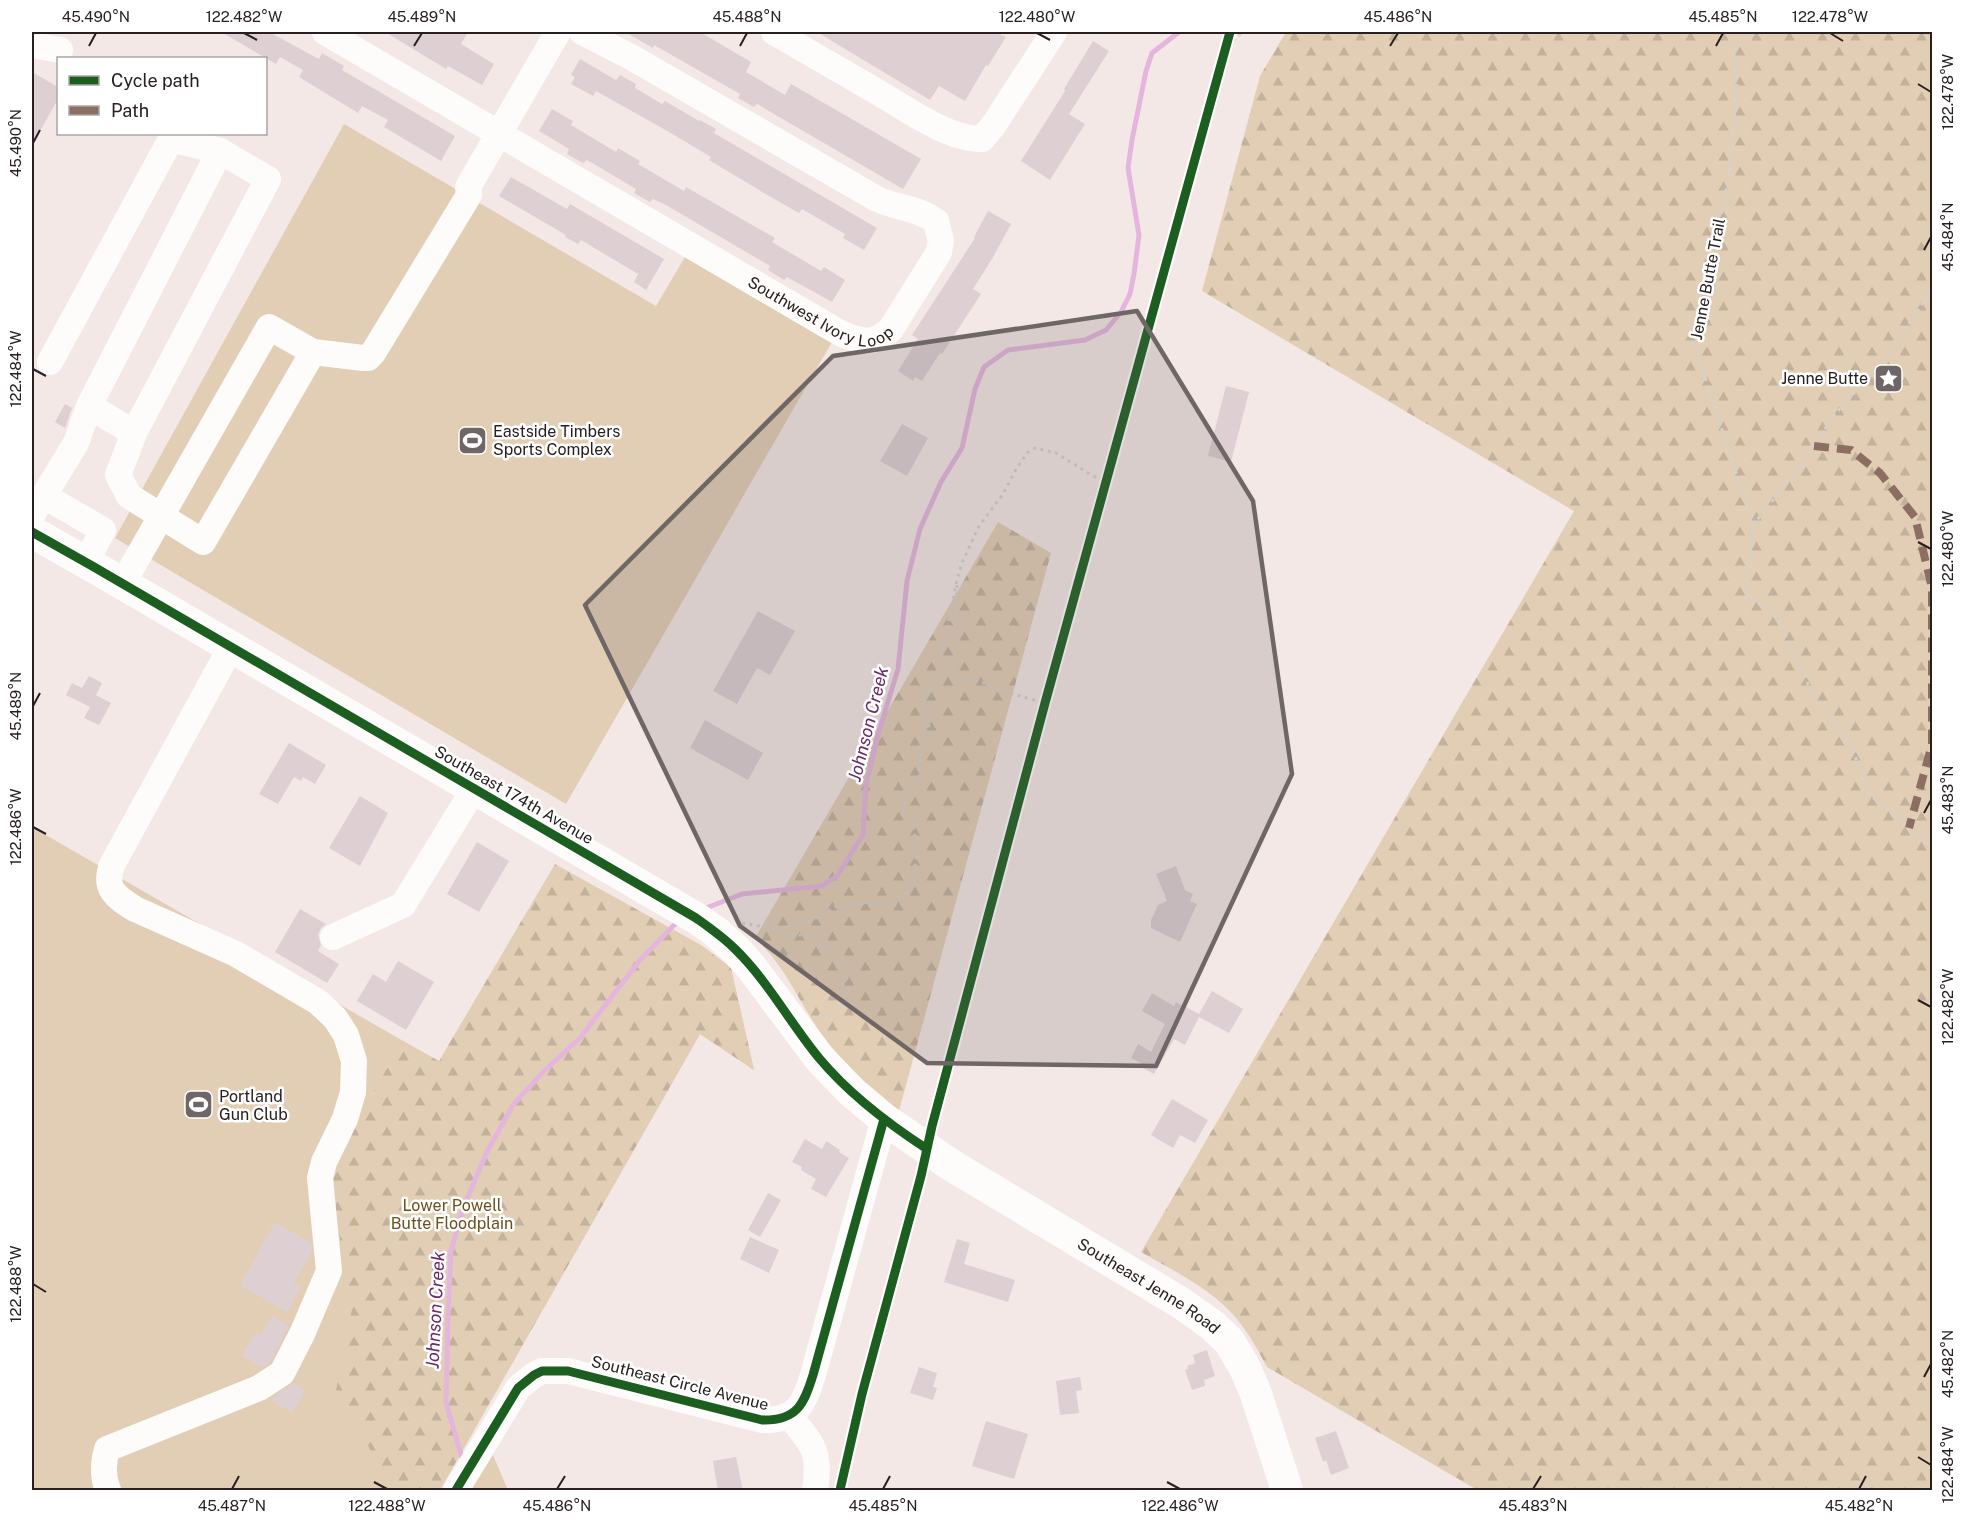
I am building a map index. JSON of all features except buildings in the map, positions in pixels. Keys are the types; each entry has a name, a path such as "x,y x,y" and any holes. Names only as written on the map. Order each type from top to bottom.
{"main road":[{"name":"Southeast 174th Avenue","path":"32,532 123,583 716,932 752,968 820,1059 836,1076 884,1119 927,1149"},
{"name":"Southeast Jenne Road","path":"927,1149 1181,1302 1229,1341 1245,1368 1287,1491"}],"street":[{"name":"Southwest Ivory Loop","path":"325,32 840,333 857,340 870,341 883,336 891,329 939,252 941,241 936,221 917,211 892,206 878,200 632,57 582,32"},
{"path":"123,583 269,327 313,352 363,358 368,358 373,353 469,195 468,187 558,32"},
{"path":"774,32 922,118 956,135 970,139 982,138 993,126 1054,32"},
{"path":"32,45 60,50"},
{"path":"50,362 171,139 220,151 268,179 134,433 118,475 129,496 203,542 313,352"},
{"path":"86,562 103,530 38,505 76,444 89,406 220,151"},
{"path":"89,406 134,433"},
{"path":"108,1491 103,1474 107,1449 259,1388 282,1373 302,1334 329,1271 320,1178 324,1162 345,1119 353,1092 354,1061 346,1035 335,1018 318,1002 236,954 135,909 121,900 110,888 107,878 117,855 231,647"},
{"path":"333,937 403,905 474,789"},
{"name":"Southeast Circle Avenue","path":"456,1491 518,1388 542,1371 568,1371 762,1420 776,1420 789,1416 802,1403 813,1375 884,1119"},
{"path":"789,1416 804,1434 816,1455 818,1472 815,1491"}],"path":[{"path":"1227,45 1243,32"},
{"path":"1753,525 1802,464 1835,414 1887,357 1932,289"},
{"path":"716,932 729,921 778,929 814,919 835,907 868,902 891,905 913,884 917,849 915,831 902,805 920,776 920,748 929,727 922,702 937,676 957,580 979,526 1003,494 1027,453 1035,448 1056,453 1106,482"},
{"path":"957,580 957,636 954,670 956,678 984,683 1045,703"},
{"path":"778,929 789,937 811,933 851,973 843,984 844,996 835,1013 790,1020"}],"highlighted area":[{"path":"1137,311 1253,501 1292,774 1156,1066 927,1063 740,926 585,605 833,356"}],"green space":[{"path":"1286,32 1932,32 1932,1490 1477,1490 1267,1367 1245,1330 1227,1308 1192,1281 1141,1252 1574,511 1202,291 1260,76"},
{"name":"Eastside Timbers Sports Complex","path":"344,124 656,306 685,257 832,342 566,804 115,538"},
{"path":"998,522 1051,553 899,1111 876,1093 845,1063 818,1029 782,970 755,938"},
{"name":"Portland Gun Club","path":"32,827 509,1102 701,945 731,968 754,1070 700,1034 440,1490 32,1490"},
{"name":"Lower Powell Butte Floodplain","path":"555,864 701,945 731,968 754,1070 700,1034 440,1490 394,1490 336,1391 352,1309 328,1170 403,1041 439,1061"},
{"path":"493,1455 508,1490 471,1490"}],"waterway":[{"name":"Johnson Creek","path":"701,910 742,894 822,886 837,876 863,835 866,785 879,731 898,669 907,581 920,529 941,482 962,448 975,389 984,367 1008,350 1085,340 1106,330 1121,312 1130,294 1139,235 1128,168 1146,71 1152,53 1179,32"},
{"name":"Johnson Creek","path":"463,1461 446,1403 451,1252 463,1208 487,1152 513,1105 544,1071 580,1038 640,960 674,925 680,922"}],"marked path":[{"path":"1814,446 1851,450 1880,473 1915,517 1932,588 1932,744 1909,828"}],"cycle path":[{"path":"840,1490 862,1394 1045,703 1230,32"},
{"path":"32,532 696,918 726,940 747,961 808,1045 843,1084 897,1129 927,1149"},
{"path":"456,1490 518,1388 542,1371 568,1371 762,1420 774,1420 791,1414 797,1409 813,1375 884,1119"}],"place":[{"name":"Jenne Butte","path":"1889,378"},
{"name":"Eastside Timbers Sports Complex","path":"472,440"},
{"name":"Portland Gun Club","path":"198,1105"}]}
